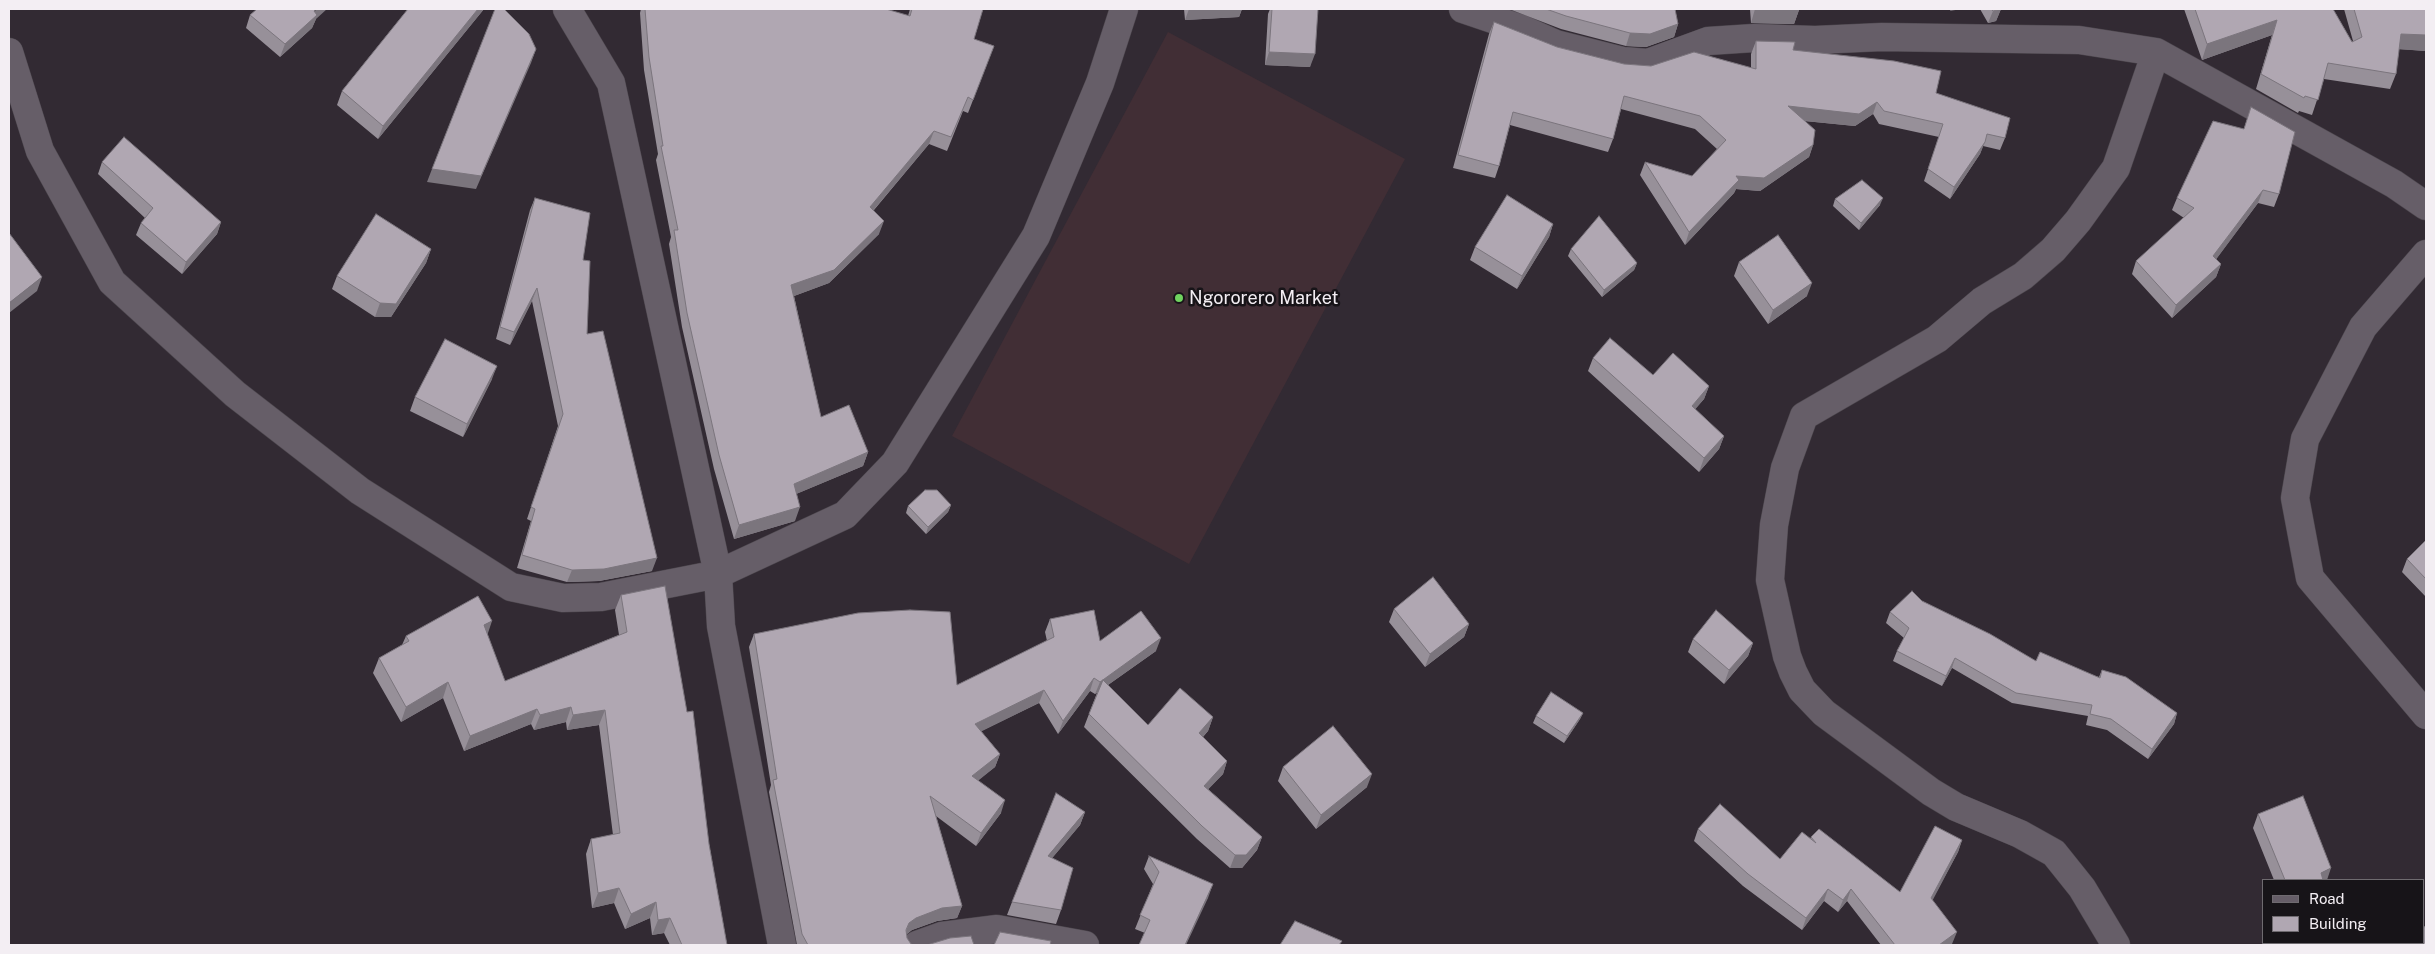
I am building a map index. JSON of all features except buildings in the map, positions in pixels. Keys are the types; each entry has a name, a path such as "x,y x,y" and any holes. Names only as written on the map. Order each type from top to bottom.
{"street":[{"path":"567,9 611,83 718,574 721,626 782,945"},
{"path":"9,52 40,151 112,282 235,394 360,491 511,587 563,598 601,597 718,574 846,515 895,463 1036,236 1100,84 1124,9"},
{"path":"1463,9 1522,29 1556,44 1623,61 1648,63 1708,41 1754,38 1816,40 1882,37 2079,40 2156,52 2394,184 2426,206"},
{"path":"2116,945 2082,888 2054,853 2020,834 1956,807 1931,792 1824,713 1802,690 1786,656 1770,580 1774,525 1785,468 1804,416 1937,339 1982,301 2023,276 2053,250 2078,221 2116,168 2156,52"},
{"path":"2426,254 2363,327 2305,439 2295,498 2310,578 2426,715"},
{"path":"917,945 942,936 997,930 1085,945"}],"shaded area":[{"name":"Ngororero Market","path":"1168,32 1405,159 1189,564 952,436"}],"place":[{"name":"Ngororero Market","path":"1179,298"}]}
